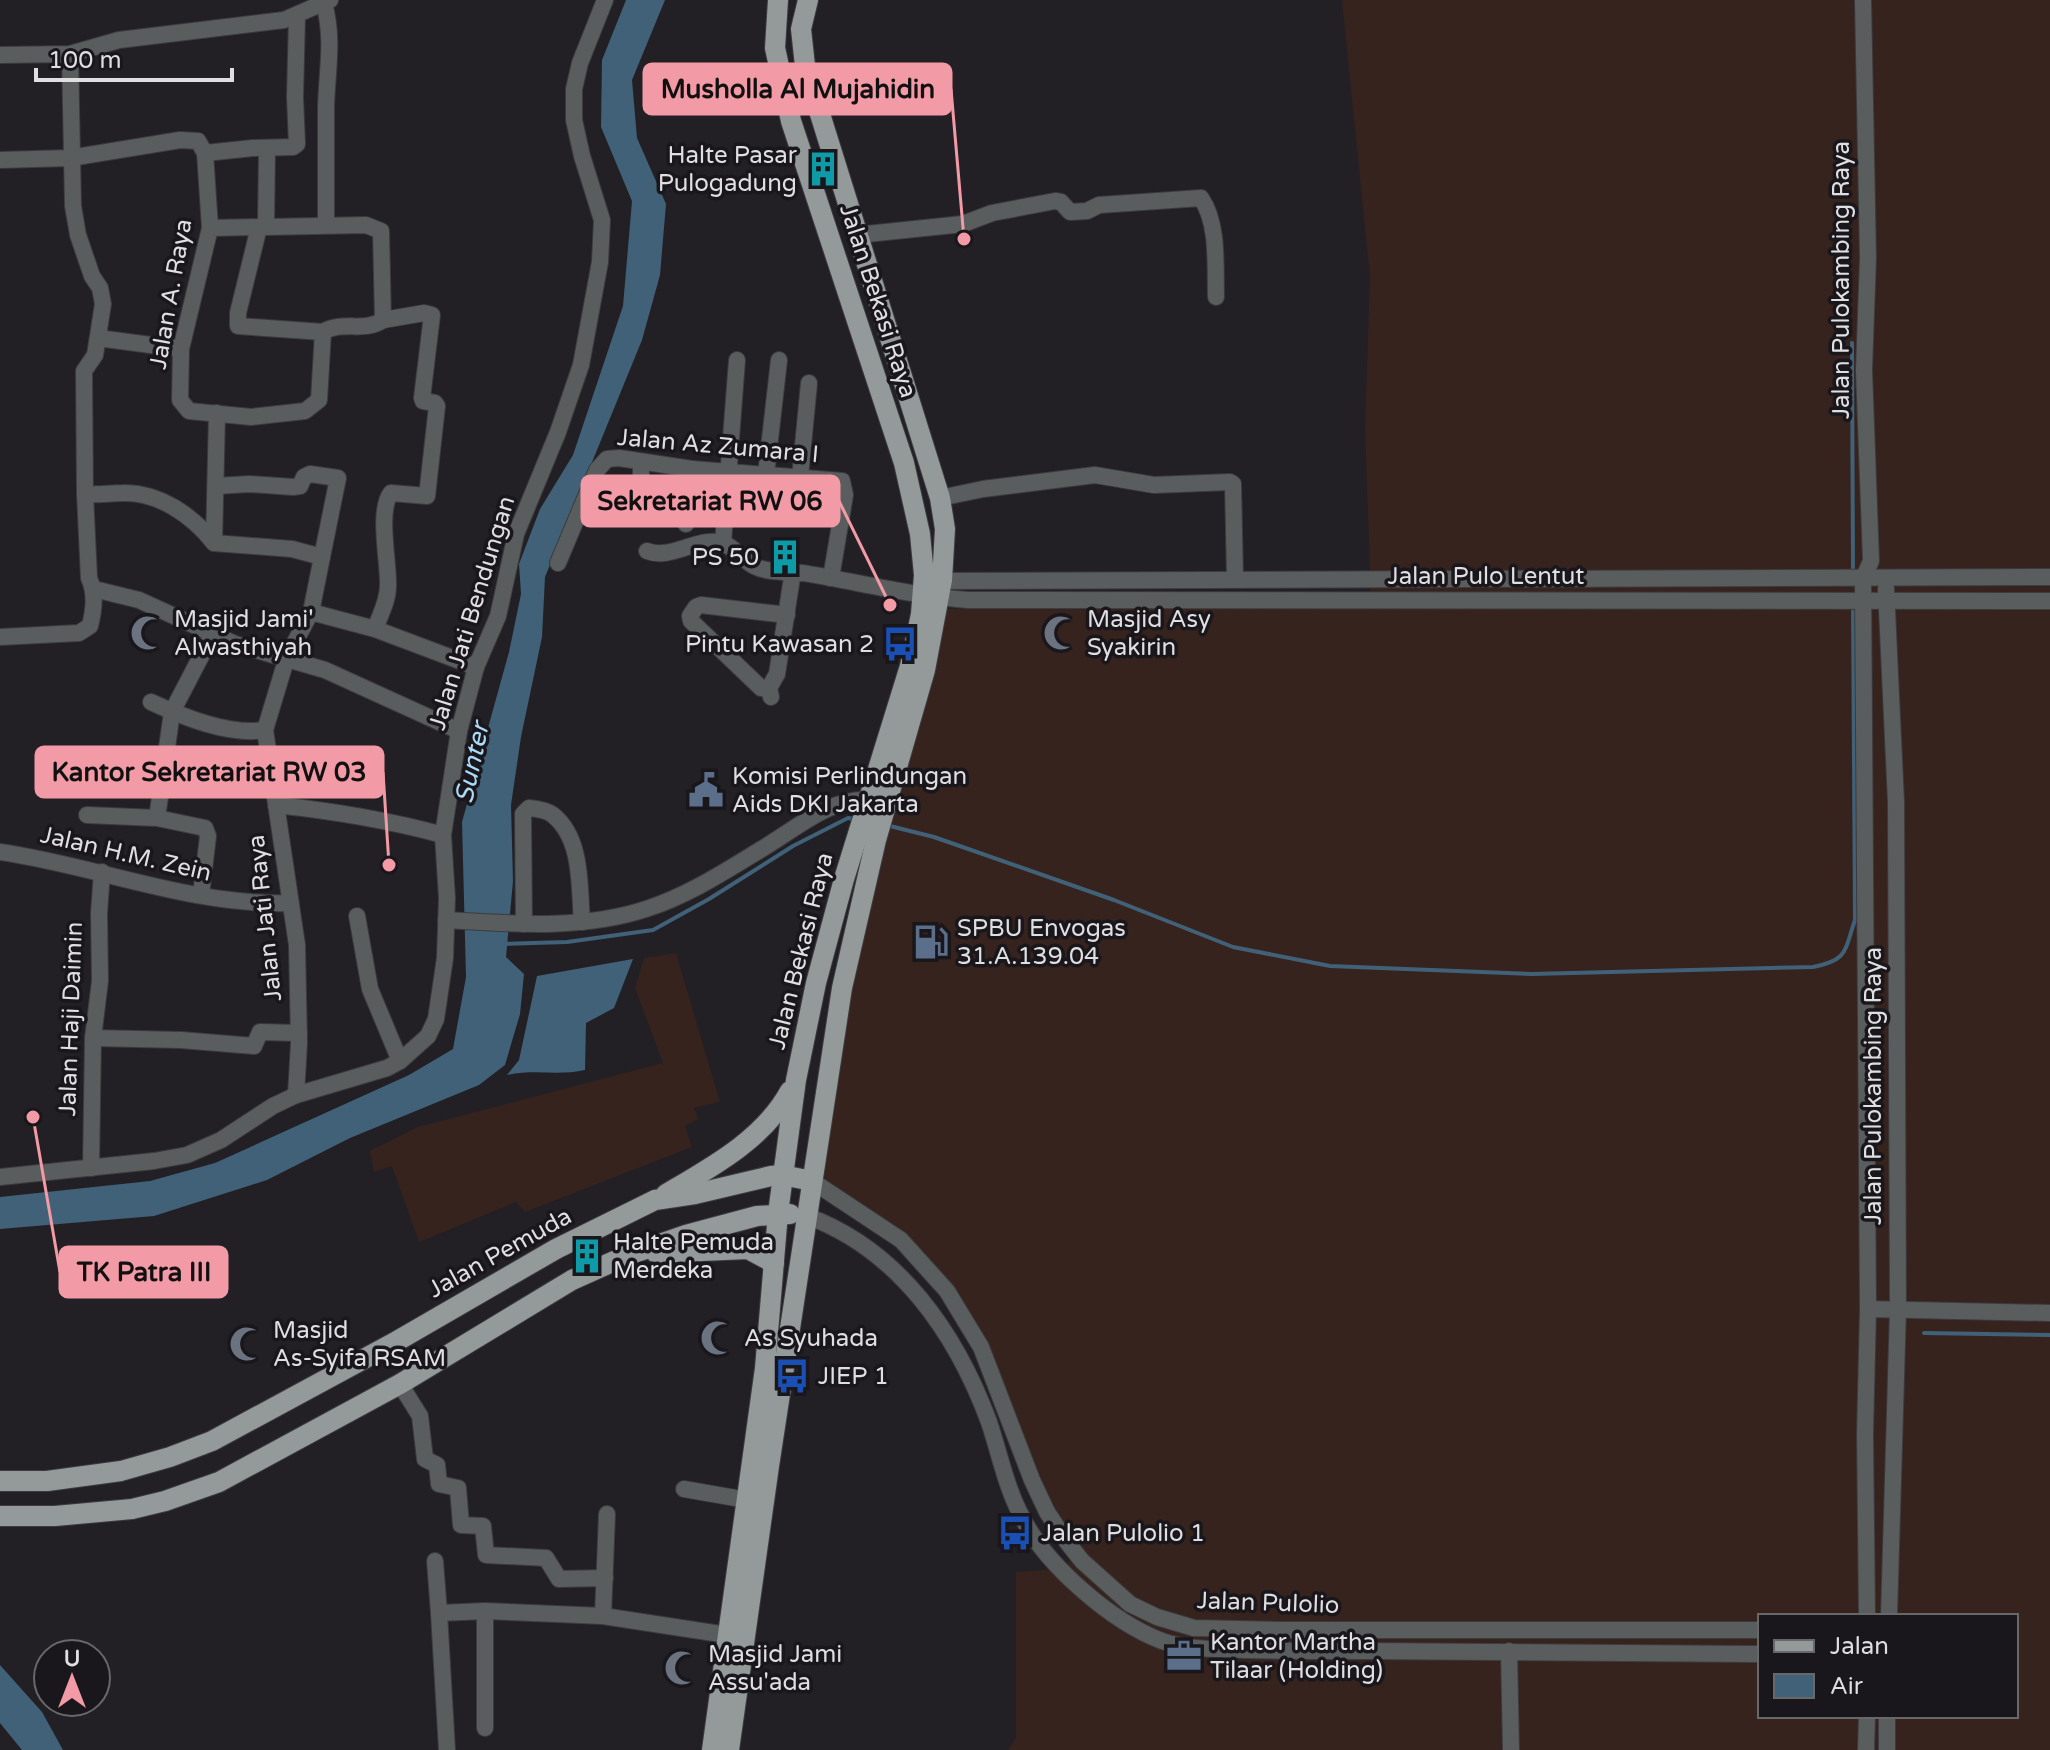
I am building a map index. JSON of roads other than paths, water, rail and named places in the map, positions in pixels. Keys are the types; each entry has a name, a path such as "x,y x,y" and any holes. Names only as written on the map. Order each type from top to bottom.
{"main road":[{"name":"Jalan Bekasi Raya","path":"712,1750 747,1500 765,1432 807,1216 867,839 874,804 925,670 927,589 917,511 791,121 775,48 778,0"},
{"name":"Jalan Bekasi Raya","path":"808,0 801,29 805,66 940,498 945,529 927,589"},
{"name":"Jalan Bekasi Raya","path":"729,1750 765,1432 778,1213 796,1080 816,983 847,868 867,839"},
{"path":"655,1200 708,1169 766,1125 796,1080"},
{"name":"Jalan Pemuda","path":"0,1481 47,1481 121,1471 212,1441 397,1341 556,1249 655,1200 782,1175 812,1181"},
{"path":"0,1516 55,1516 132,1509 219,1482 400,1384 556,1289 628,1255 757,1216 778,1213 807,1216"},
{"path":"628,1255 748,1249 774,1263"}],"street":[{"name":"Jalan Jati Bendungan","path":"0,1177 187,1155 221,1140 273,1106 296,1095 387,1068 400,1061 428,1036 436,1019 449,920 443,835 459,731 476,667 498,616 516,534 558,432 581,365 595,293 602,220 574,120 574,89 580,63 605,0"},
{"name":"Jalan Pulokambing Raya","path":"1863,0 1868,258 1864,384 1871,561 1855,579 1855,600 1868,1309 1865,1434 1867,1614"},
{"path":"0,55 70,54 119,40 232,28 297,16 327,2 331,59 326,103 326,225"},
{"path":"0,160 70,158 194,140 202,145 205,153 295,146 297,16"},
{"path":"0,637 79,633 90,626 94,610 94,589 89,578 85,494 84,371 95,355 103,304 100,288 92,276 78,235 70,158 70,54"},
{"path":"267,148 262,227 238,313 241,328 323,332 331,327 372,326 383,320 432,314 422,398 437,406 428,494 423,498 391,493 387,499 388,588 375,629"},
{"name":"Jalan A. Raya","path":"205,153 210,228 181,349 180,400 189,411 217,413"},
{"path":"857,235 963,224 992,213 1055,201 1061,202 1070,212 1087,211 1099,205 1203,200 1213,239 1216,297"},
{"path":"210,228 366,225 381,231 383,320"},
{"path":"214,543 217,413 251,417 305,411 316,406 319,400 323,332"},
{"path":"98,338 181,349"},
{"path":"723,543 737,360"},
{"path":"763,501 779,360"},
{"path":"800,477 809,383"},
{"name":"Jalan Az Zumara I","path":"558,563 591,482 604,461 619,458 692,469 842,481 843,510 831,578"},
{"path":"641,463 641,502"},
{"path":"686,524 692,469"},
{"name":"Jalan Jati Raya","path":"217,486 249,484 293,487 300,486 304,477 310,474 338,478 311,612 287,657 265,730 297,945 299,1033 296,1095"},
{"path":"940,498 983,489 1095,475 1154,485 1230,482 1233,484 1235,578"},
{"path":"85,494 150,496 182,512 203,529 214,543 292,549 322,557"},
{"path":"647,551 659,553 700,543 723,543 759,568 927,589"},
{"path":"1871,561 1885,579"},
{"path":"787,615 701,605 692,612 691,621 759,687 770,693 777,674 787,615 793,571"},
{"name":"Jalan Pulo Lentut","path":"927,589 1235,578 2050,577"},
{"name":"Jalan Pulokambing Raya","path":"1885,579 1896,802 1898,1309 1889,1614"},
{"path":"94,589 132,597 235,644 325,670 459,731"},
{"name":"Jalan Pulo Lentut","path":"927,589 968,600 2050,601"},
{"path":"311,612 375,629 476,667"},
{"path":"157,818 172,712 212,635"},
{"path":"151,702 172,712 229,728 265,730"},
{"path":"449,920 521,924 582,922 646,909 687,892 815,816 849,801 874,804"},
{"path":"276,805 398,823 443,835"},
{"path":"521,924 523,814 529,808 553,815 565,828 573,846 582,922"},
{"path":"87,815 157,818 205,828 208,836 201,895"},
{"name":"Jalan H.M. Zein","path":"0,852 41,858 201,895 256,904 290,903"},
{"name":"Jalan Haji Daimin","path":"91,1168 93,1038 100,981 102,872"},
{"path":"357,916 370,989 400,1061"},
{"path":"93,1038 254,1046 260,1032 299,1033"},
{"name":"Jalan Pulolio","path":"812,1181 901,1240 928,1268 964,1315 981,1347 1047,1512 1082,1561 1130,1604 1157,1617 1194,1628 1281,1630 1758,1630"},
{"name":"Jalan Pulolio","path":"807,1216 829,1224 886,1262 934,1314 954,1345 989,1423 1013,1499 1041,1550 1112,1614 1163,1641 1195,1649 1281,1651 1758,1654"},
{"path":"886,1262 901,1240"},
{"path":"1868,1309 2050,1313"},
{"path":"400,1384 420,1416 425,1459 437,1465 439,1484 458,1488 461,1525 484,1527 486,1555 546,1558 559,1579 605,1578"},
{"path":"989,1423 1009,1414"},
{"path":"684,1489 747,1500"},
{"path":"603,1616 607,1514"},
{"path":"435,1561 447,1750"},
{"path":"439,1613 485,1611 603,1616 727,1635"},
{"path":"485,1611 485,1728"},
{"path":"1281,1630 1281,1651"},
{"path":"1343,1630 1344,1651"},
{"path":"1509,1651 1511,1750"},
{"path":"1866,1750 1867,1718"},
{"path":"1887,1718 1887,1750"}],"water":[{"path":"626,0 665,0 632,80 637,138 666,204 660,275 642,340 545,577 542,637 521,737 511,805 513,881 506,957 524,974 520,1014 505,1065 479,1085 350,1138 267,1180 154,1216 0,1229 0,1197 150,1181 215,1163 409,1075 453,1049 466,977 462,822 509,652 521,594 519,564 540,509 573,455 623,306 632,201 601,127 602,60"},
{"path":"633,959 614,1008 586,1023 585,1070 507,1075 519,1060 537,976"},
{"path":"0,1665 32,1701 32,1718 45,1718 63,1750 22,1750 0,1723"}],"waterway":[{"path":"1852,343 1853,572"},
{"path":"886,825 934,837 1114,900 1233,947 1330,966 1532,974 1813,967 1833,961 1843,953 1855,920 1853,605"},
{"path":"502,944 567,942 653,930 793,846 848,818 854,819"},
{"path":"1924,1333 2050,1335"}],"place":[{"name":"Halte Pasar Pulogadung","path":"823,169"},
{"name":"Musholla Al Mujahidin","path":"964,239"},
{"name":"PS 50","path":"785,557"},
{"name":"Sekretariat RW 06","path":"890,605"},
{"name":"Masjid Jami' Alwasthiyah","path":"148,633"},
{"name":"Masjid Asy Syakirin","path":"1061,633"},
{"name":"Pintu Kawasan 2","path":"900,644"},
{"name":"Komisi Perlindungan Aids DKI Jakarta","path":"706,790"},
{"name":"Kantor Sekretariat RW 03","path":"389,865"},
{"name":"SPBU Envogas 31.A.139.04","path":"931,942"},
{"name":"TK Patra III","path":"33,1117"},
{"name":"Halte Pemuda Merdeka","path":"587,1256"},
{"name":"As Syuhada","path":"718,1338"},
{"name":"Masjid As-Syifa RSAM","path":"247,1344"},
{"name":"JIEP 1","path":"792,1376"},
{"name":"Jalan Pulolio 1","path":"1015,1533"},
{"name":"Kantor Martha Tilaar (Holding)","path":"1184,1656"},
{"name":"Masjid Jami Assu'ada","path":"682,1668"}],"water label":[{"name":"Sunter","path":"472,763"}]}
